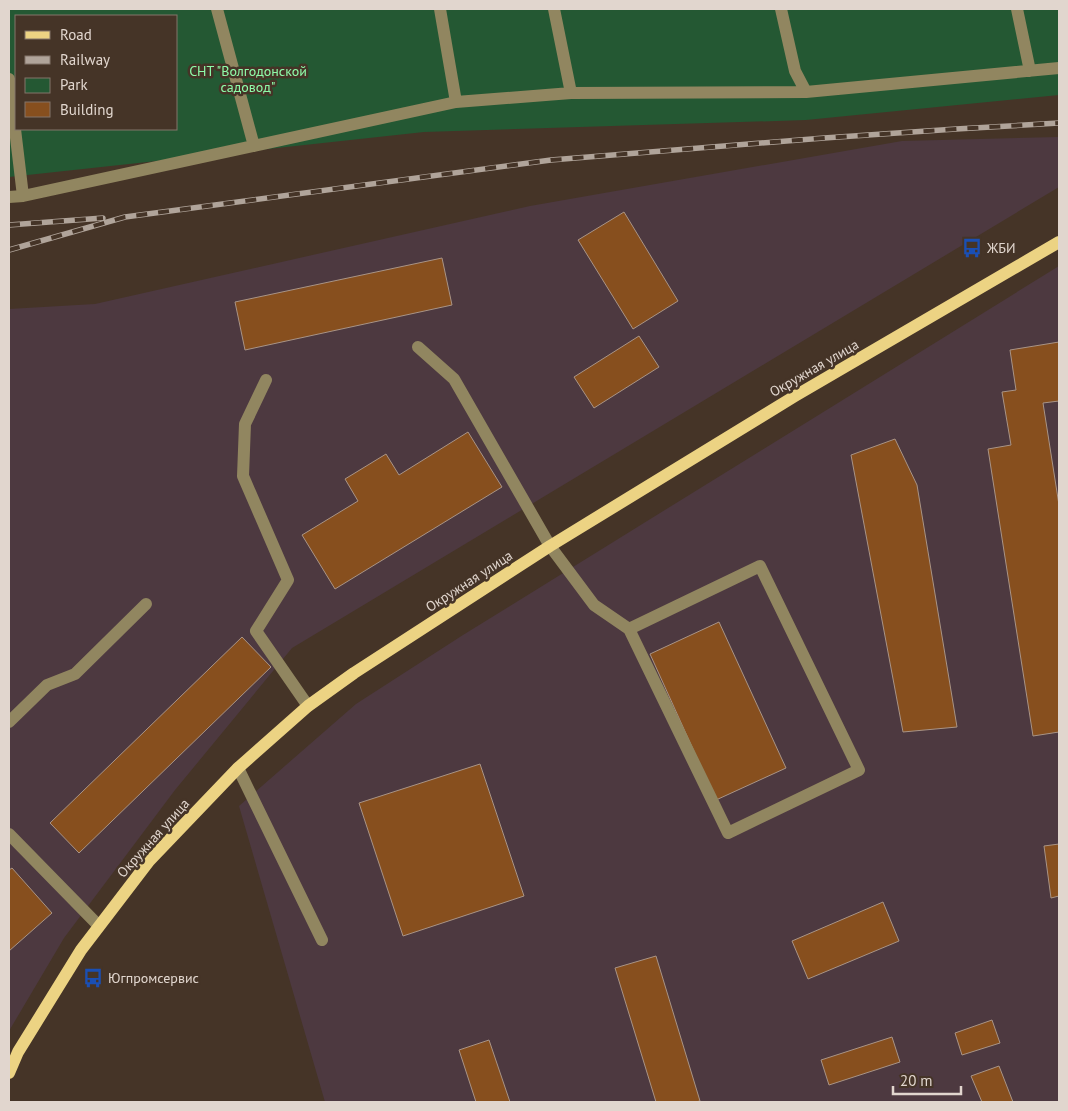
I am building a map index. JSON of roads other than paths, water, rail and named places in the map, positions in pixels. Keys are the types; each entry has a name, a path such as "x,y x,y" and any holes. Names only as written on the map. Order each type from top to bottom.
{"main road":[{"name":"Окружная улица","path":"9,1073 12,1058 81,950 149,861 238,768 308,706 354,673 550,546 795,396 1059,242"}],"lane":[{"path":"217,9 254,146"},
{"path":"440,9 456,102"},
{"path":"554,9 571,93"},
{"path":"781,9 794,71 806,92"},
{"path":"1017,9 1030,71"},
{"path":"9,198 456,102 571,93 806,92 1059,68"},
{"path":"9,79 15,129"},
{"path":"15,130 23,196"},
{"path":"418,347 454,379 550,546 594,605 629,629 728,833 859,770 760,566 629,629"},
{"path":"266,380 244,424 243,476 288,580 256,631 308,706"},
{"path":"9,722 47,685 75,674 146,604"},
{"path":"238,768 322,940"},
{"path":"9,834 99,926"}],"railway":[{"path":"9,250 125,217 551,160 824,138 1059,123"},
{"path":"9,225 103,218"}],"place":[{"name":"ЖБИ","path":"972,248"},
{"name":"Югпромсервис","path":"93,978"}],"park label":[{"name":"СНТ \"Волгодонской садовод\"","path":"248,79"}]}
